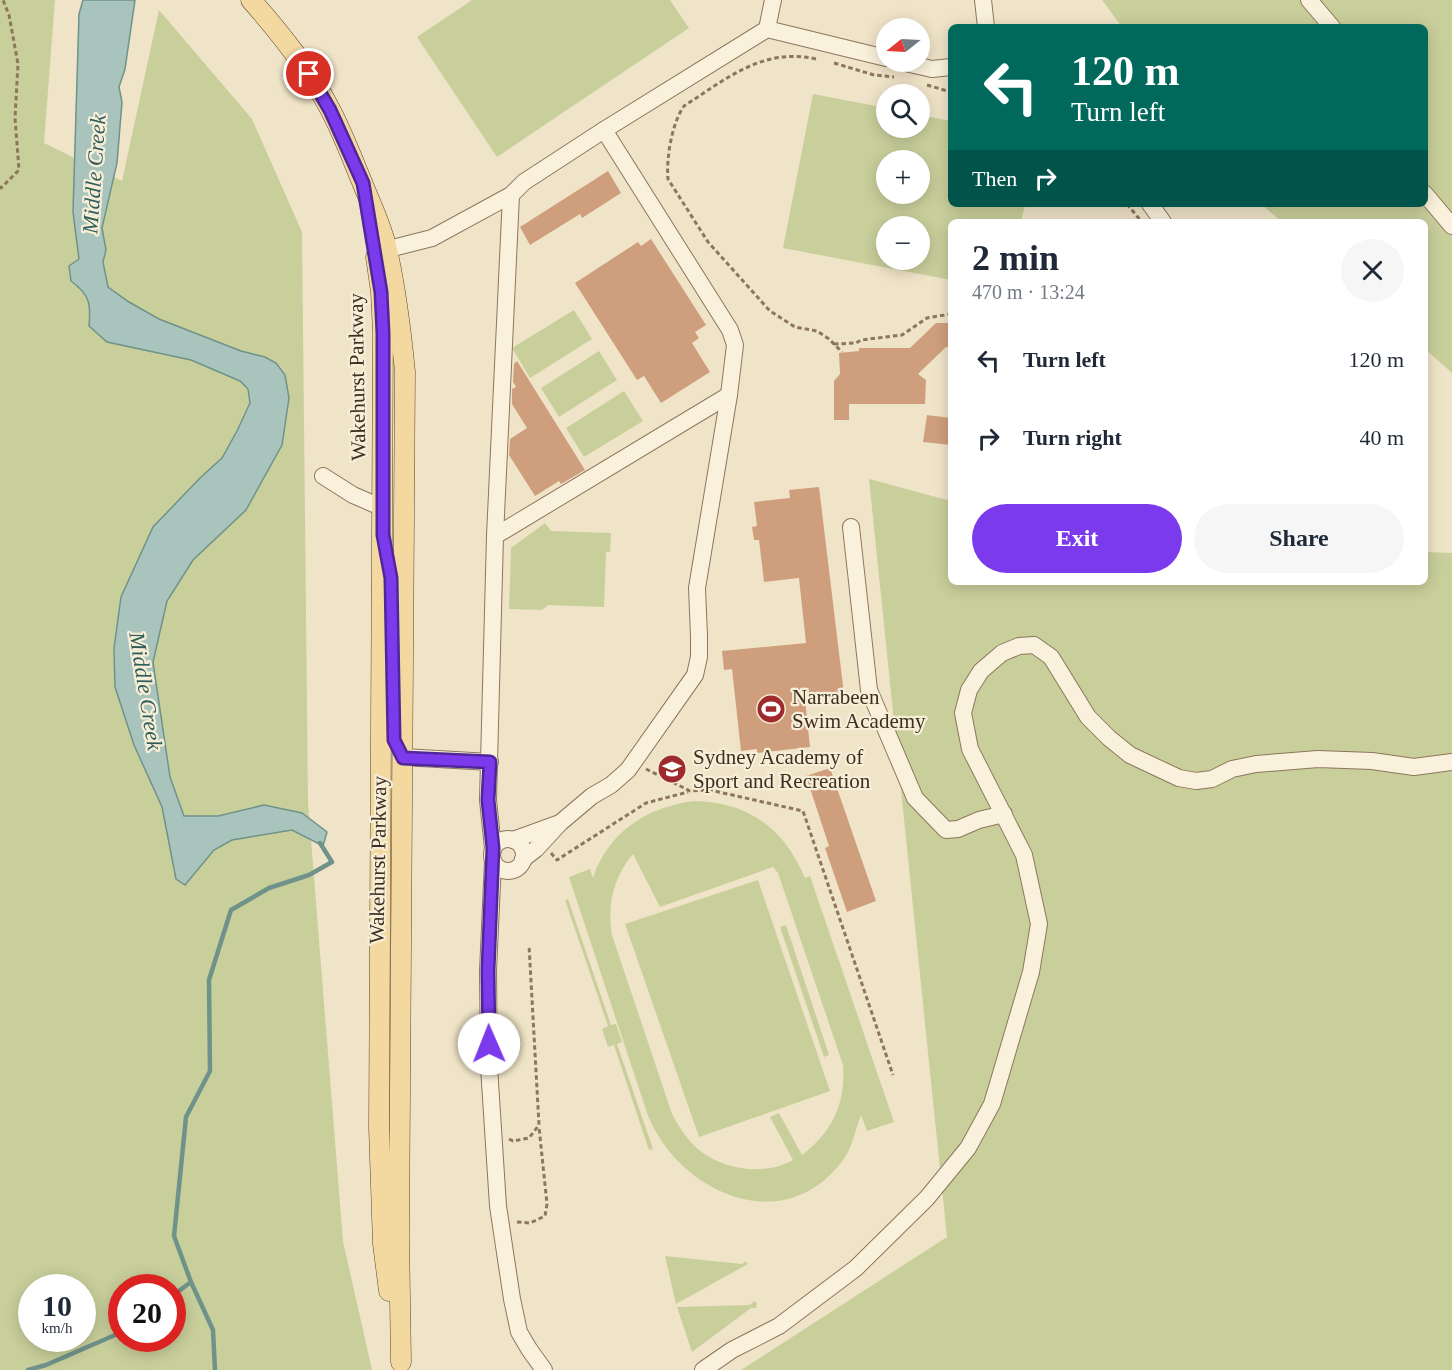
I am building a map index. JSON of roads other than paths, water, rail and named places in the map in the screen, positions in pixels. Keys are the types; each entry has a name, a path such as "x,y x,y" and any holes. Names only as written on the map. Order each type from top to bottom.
{"main road":[{"name":"Wakehurst Parkway","path":"251,0 280,34 309,74 330,110 377,213 381,251 383,333 379,1128 383,1244 393,1323 402,1366"},
{"name":"Wakehurst Parkway","path":"381,251 399,316 405,372 399,1236 402,1366"}],"street":[{"path":"767,29 773,0"},
{"path":"983,0 986,24"},
{"path":"1309,0 1329,24"},
{"path":"381,251 432,238 511,195 524,182 604,130 767,29 876,56"},
{"path":"930,69 948,67"},
{"path":"493,854 500,868 509,870 518,867 523,859 560,823 591,796 611,785 628,770 695,675 699,657 697,588 735,345 730,330 604,130"},
{"path":"511,195 495,536 488,800 493,854 488,970 489,1066 498,1206 512,1299 519,1332 544,1370"},
{"path":"1428,198 1452,226"},
{"path":"495,536 729,394"},
{"path":"323,476 353,495 383,508"},
{"path":"851,527 869,690 915,798 946,830 958,829 979,820 1004,814"},
{"path":"383,535 391,578 394,740 403,758"},
{"path":"703,1370 732,1350 779,1326 856,1268 927,1198 968,1148 992,1104 1031,972 1039,924 1024,855 970,749 963,712 969,690 981,671 1002,653 1019,646 1034,645 1051,657 1088,717 1109,738 1130,755 1179,778 1196,781 1212,779 1232,769 1318,759 1414,767 1452,762"},
{"path":"403,758 490,762"},
{"path":"381,786 403,758"},
{"path":"488,800 500,832 521,846 523,859"},
{"path":"493,854 499,841 511,840 560,823"}],"water":[{"path":"83,0 135,0 125,69 119,87 122,102 117,163 102,228 106,250 103,262 108,287 159,319 276,363 285,375 289,398 282,445 246,510 193,560 167,601 153,662 170,777 184,816 218,816 264,805 302,813 327,832 323,846 292,830 232,840 214,850 185,885 176,879 162,807 134,745 115,687 114,648 121,597 153,527 222,458 250,403 248,389 240,381 191,360 107,342 89,326 88,300 71,281 69,266 79,259 73,212 79,14"}],"waterway":[{"name":"Middle Creek","path":"215,1370 213,1330 191,1282 174,1236 186,1117 210,1071 209,980 231,910 269,888 309,875 332,862 320,843"},
{"path":"186,1286 191,1282"},
{"path":"28,1370 46,1365 108,1338"}],"place":[{"name":"Narrabeen Swim Academy","path":"771,709"},
{"name":"Sydney Academy of Sport and Recreation","path":"672,769"}]}
